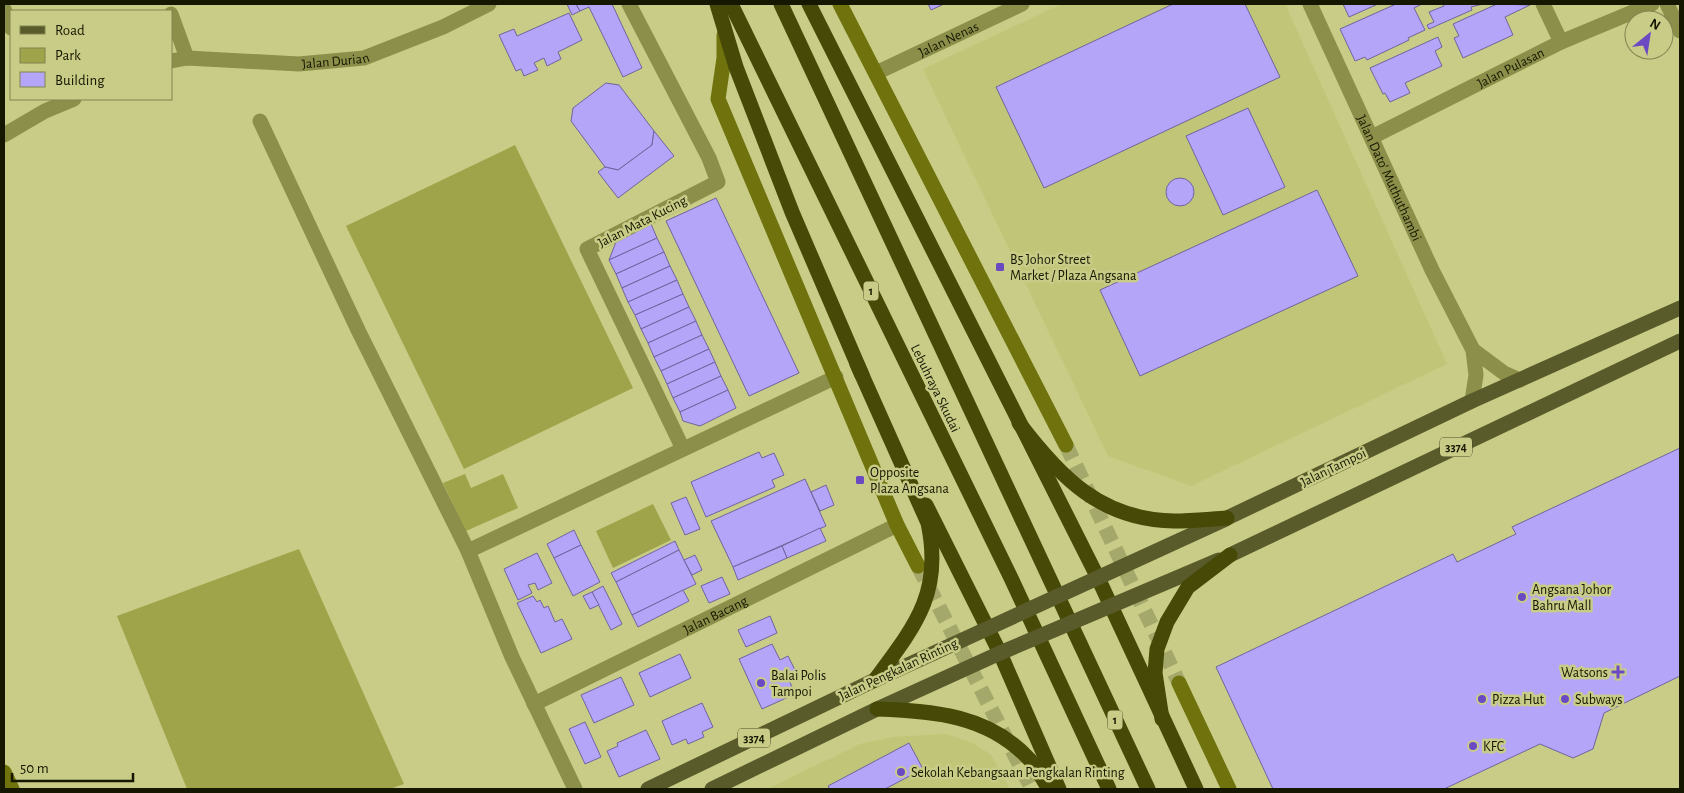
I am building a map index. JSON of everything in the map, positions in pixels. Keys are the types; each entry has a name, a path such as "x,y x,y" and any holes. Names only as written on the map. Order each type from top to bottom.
{"highway":[{"path":"717,4 724,29 788,203 928,523 933,548 930,589 920,613 900,646 875,680"},
{"name":"Lebuhraya Skudai","path":"731,4 1011,578 1108,789"},
{"name":"Lebuhraya Skudai","path":"781,4 1148,789"},
{"path":"809,4 1018,423 1098,578 1196,789"},
{"path":"857,364 1000,653 1059,789"},
{"path":"1018,423 1044,456 1068,479 1102,504 1124,513 1173,521 1232,516"},
{"path":"1162,719 1155,673 1157,649 1167,622 1188,587 1230,555"},
{"path":"877,709 946,714 986,727 1005,738 1030,760 1049,789"}],"main road":[{"name":"Jalan Tampoi","path":"987,628 1232,516 1472,401 1680,308"},
{"name":"3374","path":"1000,653 1112,607 1230,555 1680,340"},
{"name":"Jalan Pengkalan Rinting","path":"648,789 987,628"},
{"name":"Jalan Pengkalan Rinting","path":"712,789 877,709 1000,653"}],"street":[{"name":"Jalan Durian","path":"172,61 187,58 299,64 364,58 443,27 489,4"},
{"name":"Jalan Mata Kucing","path":"629,4 709,158 718,182 586,249 683,450"},
{"path":"840,4 1066,446"},
{"name":"Jalan Nenas","path":"876,73 1019,4"},
{"name":"Jalan Dato' Muthuthambi","path":"1310,4 1432,270 1473,350 1476,375 1472,401"},
{"path":"1543,4 1561,42"},
{"name":"Jalan Pulasan","path":"1372,137 1561,42 1652,4"},
{"path":"1667,4 1680,32"},
{"path":"4,9 10,25"},
{"path":"172,16 187,58"},
{"path":"724,29 724,58 718,99 897,525 918,566"},
{"path":"4,134 43,105 69,100"},
{"path":"260,121 360,332 468,551 534,704 575,789"},
{"name":"Jalan Dato' Muthuthambi","path":"1473,350 1504,373 1520,380"},
{"path":"468,551 836,377"},
{"name":"Jalan Bacang","path":"534,704 897,525"},
{"path":"1179,683 1228,789"},
{"path":"4,772 12,789"}],"shaded area":[{"path":"1062,4 1285,4 1447,364 1191,486 1108,456 923,69"},
{"name":"Sekolah Kebangsaan Pengkalan Rinting","path":"946,734 973,743 991,755 1010,789 767,789 860,744 893,737"}],"green space":[{"path":"515,145 633,388 464,469 346,226"},
{"path":"465,474 471,488 503,474 518,508 466,531 443,483"},
{"path":"653,504 671,540 613,568 596,531"},
{"path":"299,549 404,784 390,789 187,789 117,616"}],"building":[{"path":"567,4 576,4 580,11 572,15"},
{"path":"576,4 612,4 642,68 623,77 589,7 580,11"},
{"path":"928,4 944,4 931,10"},
{"path":"1173,4 1245,4 1280,77 1044,188 996,87"},
{"path":"1343,4 1378,4 1349,17"},
{"path":"1396,4 1422,4 1414,8 1425,30 1408,38 1409,40 1367,60 1365,57 1355,61 1340,29"},
{"path":"1443,4 1483,4 1471,7 1472,10 1429,29 1427,25 1434,22 1429,12 1444,6"},
{"path":"1497,4 1530,5 1505,17 1513,35 1463,58 1454,38 1459,36 1453,24"},
{"path":"569,13 582,40 558,52 561,59 547,66 544,58 534,63 538,70 524,76 521,69 516,71 499,35 514,29 517,36"},
{"path":"1438,37 1442,47 1435,51 1442,66 1405,83 1410,93 1390,102 1385,93 1383,94 1370,68"},
{"path":"606,83 619,85 654,131 652,145 618,170 605,167 571,121 573,108"},
{"path":"1248,108 1285,187 1223,215 1186,136"},
{"path":"654,131 674,156 618,198 598,172 605,167 618,170 652,145"},
{"path":"1180,178 1190,182 1194,192 1190,202 1180,206 1170,202 1166,192 1170,182"},
{"path":"1317,190 1358,276 1140,376 1100,290"},
{"path":"716,198 799,373 749,396 666,221"},
{"path":"651,224 657,238 609,260 616,242"},
{"path":"657,238 664,252 616,274 609,260"},
{"path":"664,252 670,266 622,288 616,274"},
{"path":"670,266 677,280 628,302 622,288"},
{"path":"677,280 683,294 635,315 628,302"},
{"path":"683,294 689,307 641,329 635,315"},
{"path":"689,307 696,321 648,343 641,329"},
{"path":"696,321 702,335 654,357 648,343"},
{"path":"702,335 709,349 661,371 654,357"},
{"path":"709,349 715,362 667,384 661,371"},
{"path":"715,362 721,376 673,398 667,384"},
{"path":"721,376 728,390 680,412 673,398"},
{"path":"728,390 736,408 700,426 683,421 680,412"},
{"name":"Angsana Johor Bahru Mall","path":"1680,448 1680,676 1604,713 1593,749 1573,758 1540,744 1444,789 1273,789 1216,667 1453,554 1457,562 1516,534 1512,527"},
{"path":"759,452 762,458 774,453 784,475 772,480 775,487 706,517 691,482"},
{"path":"805,479 826,526 733,567 711,521"},
{"path":"826,485 834,505 820,511 811,492"},
{"path":"686,497 700,529 685,535 671,503"},
{"path":"820,528 826,541 787,558 782,546"},
{"path":"574,530 581,545 554,558 547,544"},
{"path":"675,541 679,550 616,582 611,573"},
{"path":"581,545 600,582 573,596 554,558"},
{"path":"782,546 787,558 738,580 733,567"},
{"path":"679,550 696,584 632,615 616,582"},
{"path":"537,553 552,583 538,590 535,583 528,585 532,593 518,600 504,569"},
{"path":"695,555 702,570 692,575 684,560"},
{"path":"722,577 730,594 709,603 701,586"},
{"path":"603,586 622,624 611,630 592,592"},
{"path":"683,590 689,601 638,627 632,615"},
{"path":"592,592 599,605 590,609 583,596"},
{"path":"533,596 537,602 540,600 544,608 548,606 555,622 562,619 572,639 541,653 517,603"},
{"path":"770,616 777,633 746,647 738,630"},
{"path":"772,644 780,660 788,656 798,676 789,680 795,694 762,709 739,659"},
{"path":"680,654 691,678 650,697 639,673"},
{"path":"621,677 634,705 594,723 581,695"},
{"path":"702,703 713,727 702,732 704,737 688,744 686,739 672,745 662,721"},
{"path":"585,722 601,757 585,764 569,729"},
{"path":"646,730 660,759 619,777 607,751 618,746 617,743"},
{"path":"909,743 923,769 885,789 830,789 828,786"}],"tunnel":[{"path":"1066,445 1179,683"},
{"path":"918,566 1032,789"}],"place":[{"name":"B5 Johor Street Market / Plaza Angsana","path":"1000,267"},
{"name":"Opposite Plaza Angsana","path":"860,480"},
{"name":"Angsana Johor Bahru Mall","path":"1522,597"},
{"name":"Watsons","path":"1618,672"},
{"name":"Balai Polis Tampoi","path":"761,683"},
{"name":"Pizza Hut","path":"1482,699"},
{"name":"Subways","path":"1565,699"},
{"name":"KFC","path":"1473,746"},
{"name":"Sekolah Kebangsaan Pengkalan Rinting","path":"901,772"}]}
